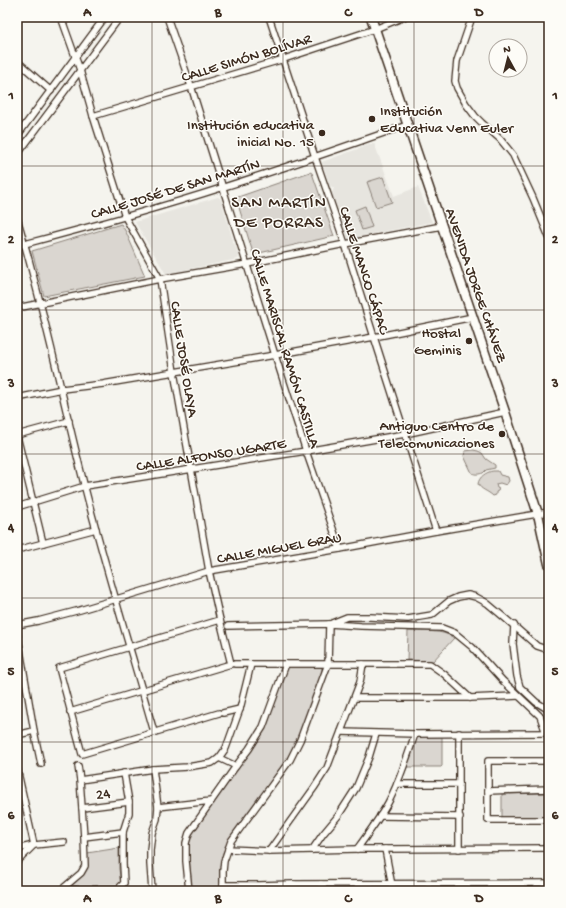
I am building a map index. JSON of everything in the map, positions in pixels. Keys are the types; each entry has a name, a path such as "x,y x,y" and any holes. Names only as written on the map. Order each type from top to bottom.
{"main road":[{"name":"AVENIDA JORGE CHÁVEZ","path":"371,17 505,412 538,514 549,564"}],"street":[{"name":"CALLE JOSÉ OLAYA","path":"61,17 76,56 93,116 125,217 160,279 174,372 209,571 220,620 233,664"},
{"path":"17,136 105,17"},
{"path":"17,155 120,17"},
{"name":"CALLE MARISCAL RAMÓN CASTILLA","path":"167,17 191,86 306,451 340,549"},
{"name":"CALLE MANCO CÁPAC","path":"270,17 345,244 436,531"},
{"name":"CALLE SIMÓN BOLÍVAR","path":"93,116 284,58 375,29 404,17"},
{"path":"472,17 457,61 455,81 457,88 475,116 500,139 513,154 549,237"},
{"path":"17,61 51,90"},
{"name":"CALLE JOSÉ DE SAN MARTÍN","path":"17,246 125,217 223,187 407,125"},
{"path":"17,218 41,304 96,529 154,732"},
{"path":"17,308 160,279 247,264 442,226"},
{"path":"17,398 62,389 103,384 275,355 474,317"},
{"name":"CALLE ALFONSO UGARTE","path":"17,506 85,486 192,470 405,434 505,412"},
{"path":"43,543 17,436 69,421"},
{"name":"CALLE MIGUEL GRAU","path":"17,624 38,621 80,610 209,571 549,512"},
{"path":"17,550 96,529"},
{"path":"329,624 347,617 408,619 432,615 449,601 468,595 476,597 487,603 537,646 549,650"},
{"path":"220,620 59,668 82,754 154,732 240,709"},
{"path":"329,624 328,664 300,740 290,760 231,841 222,870 223,888 260,888 294,884 549,883"},
{"path":"228,626 329,624 442,628 455,633 472,647 503,681 540,716 547,733 376,734 341,732"},
{"path":"514,626 513,644 520,687 536,702 549,710"},
{"path":"17,632 41,764"},
{"path":"70,712 233,664 430,664 444,674 470,698"},
{"path":"80,780 153,769 188,767 212,763 219,758 226,748 240,709 251,664"},
{"path":"189,891 186,843 189,833 263,727 286,664"},
{"path":"270,851 327,768 355,698 360,682 363,664"},
{"path":"454,698 460,688"},
{"path":"355,698 470,698 518,696"},
{"path":"17,735 34,731"},
{"path":"459,733 459,849"},
{"path":"312,850 338,816 356,788 369,757 376,734"},
{"path":"357,849 389,802 415,734"},
{"path":"219,758 236,766"},
{"path":"549,761 488,761 488,820 549,820"},
{"path":"60,890 76,877 85,866 78,766"},
{"path":"17,768 34,846"},
{"path":"152,891 150,850 152,833 157,819 158,807 153,769"},
{"path":"60,890 118,889 124,882 123,832 129,813 129,802 124,773"},
{"path":"397,784 459,784"},
{"path":"488,791 549,789"},
{"path":"158,807 211,801"},
{"name":"24","path":"82,808 129,802"},
{"path":"380,816 460,818"},
{"path":"84,837 123,832"},
{"path":"17,849 64,842"},
{"path":"17,862 34,846"},
{"path":"228,849 270,851 549,848"},
{"path":"385,849 393,891"},
{"path":"294,884 295,891"},
{"path":"321,884 323,891"},
{"path":"357,884 359,891"}],"shaded area":[{"path":"374,143 394,196 418,187 432,222 348,239 332,193 334,188 330,186 322,162"},
{"path":"310,172 312,173 334,236 255,254 253,253 236,198"},
{"path":"383,177 392,202 376,207 367,182"},
{"path":"218,197 221,199 233,243 235,244 239,257 238,259 166,274 135,222"},
{"path":"365,206 372,227 362,230 355,210"},
{"path":"121,224 145,276 44,296 32,251"},
{"path":"473,450 482,453 486,459 495,465 495,468 486,470 480,474 472,473 464,456 465,451"},
{"path":"493,471 498,471 500,475 508,477 509,481 506,485 500,483 496,484 497,488 499,489 496,492 496,495 493,496 481,488 478,484 483,475"},
{"path":"408,631 438,632 454,638 433,661 407,660"},
{"path":"287,667 322,668 322,672 295,746 274,778 229,839 223,853 220,868 222,891 192,891 189,843 194,830 262,734 268,723"},
{"path":"420,735 442,735 441,767 406,767 417,737"},
{"path":"549,793 549,818 502,818 502,794"},
{"path":"119,848 121,883 119,886 70,886 86,868 88,862 87,853"},
{"path":"426,886 427,891 395,891 397,887"}],"place":[{"name":"Institución Educativa Venn Euler","path":"372,119"},
{"name":"Institución educativa inicial No. 15","path":"322,133"},
{"name":"Hostal Geminis","path":"469,341"},
{"name":"Antiguo Centro de Telecomunicaciones","path":"502,434"}],"district":[{"name":"SAN MARTÍN DE PORRAS","path":"279,211"}]}
